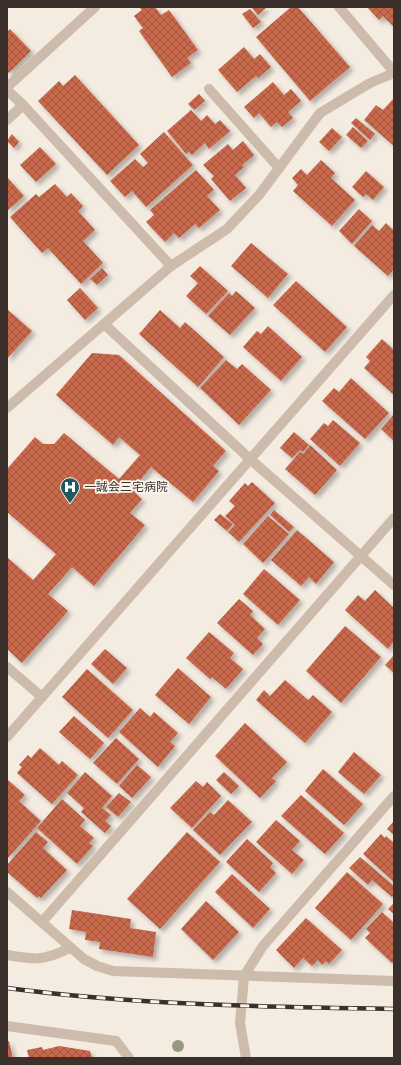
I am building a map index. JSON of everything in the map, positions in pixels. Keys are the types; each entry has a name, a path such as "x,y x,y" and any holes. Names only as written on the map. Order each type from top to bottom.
{"street":[{"path":"95,7 7,89 171,266"},
{"path":"7,408 171,266 227,229 259,195 320,113 370,83 394,72 339,7"},
{"path":"209,89 279,168"},
{"path":"7,120 23,105"},
{"path":"7,737 394,295"},
{"path":"104,324 250,459 394,585"},
{"path":"42,922 394,518"},
{"path":"7,667 42,697"},
{"path":"246,1058 240,1023 244,976 263,946 394,796"},
{"path":"7,892 70,948 97,966 113,971 394,982"},
{"path":"7,955 34,960 51,957 70,948"},
{"path":"7,1026 116,1041 129,1058"}],"building":[{"path":"139,7 155,7 161,15 169,10 198,50 187,58 191,63 172,77 139,31 143,28 134,16 142,10"},
{"path":"251,7 267,7 258,15"},
{"path":"291,7 298,7 350,67 310,101 256,37"},
{"path":"367,7 394,7 394,27 383,16 379,20"},
{"path":"250,9 261,22 253,28 242,14"},
{"path":"10,29 31,51 9,73 7,71 7,32"},
{"path":"244,47 254,59 260,54 271,67 258,78 256,76 237,92 218,70"},
{"path":"75,75 139,145 107,175 38,101 59,81 63,86"},
{"path":"273,82 284,95 291,89 301,101 288,112 293,118 282,127 277,122 271,127 259,113 254,118 244,107"},
{"path":"199,94 205,101 194,110 188,104"},
{"path":"394,98 394,146 364,120 376,105 383,110"},
{"path":"191,110 201,121 207,115 215,124 220,120 230,131 209,149 205,143 192,155 189,152 186,154 167,131"},
{"path":"356,118 375,134 370,140 351,123"},
{"path":"353,127 368,141 361,148 346,135"},
{"path":"332,128 342,137 329,151 319,142"},
{"path":"164,132 193,165 146,207 132,191 125,197 110,181 135,159 143,167 148,163 140,154"},
{"path":"12,134 19,142 14,148 7,141"},
{"path":"243,141 254,155 242,165 244,167 235,175 246,188 230,201 211,179 214,176 203,165 228,144 233,150"},
{"path":"40,147 56,164 36,182 20,165"},
{"path":"321,160 335,173 331,178 355,200 332,226 293,191 298,185 292,178 301,169 307,175"},
{"path":"196,170 214,190 207,196 220,210 199,228 195,224 179,238 174,233 165,242 146,222 154,215 150,210"},
{"path":"366,171 384,187 373,200 366,194 363,197 352,187"},
{"path":"7,177 24,196 7,211"},
{"path":"55,184 67,197 71,193 83,206 78,211 95,230 83,241 103,263 81,284 48,248 42,253 10,217 36,194 39,197"},
{"path":"359,209 372,221 352,244 339,231"},
{"path":"386,223 394,231 394,269 388,276 354,246 372,225 379,231"},
{"path":"251,243 288,274 268,298 231,266"},
{"path":"200,266 228,291 206,314 186,296 198,283 190,276"},
{"path":"102,268 108,275 97,285 90,279"},
{"path":"296,281 347,327 325,352 273,305"},
{"path":"80,288 98,308 85,320 67,300"},
{"path":"236,291 255,308 230,335 208,316 229,293 232,296"},
{"path":"7,309 32,331 7,359"},
{"path":"160,310 180,328 185,322 224,357 198,387 139,334"},
{"path":"268,326 302,357 281,381 243,347 257,331 261,334"},
{"path":"382,339 394,350 394,395 364,368 370,361 366,357"},
{"path":"92,353 119,355 226,451 213,466 219,471 193,502 151,467 132,490 142,499 130,513 145,525 94,586 72,567 48,594 68,611 22,663 7,649 7,557 33,580 56,554 7,512 7,469 35,437 43,444 54,444 64,433 119,479 140,455 119,437 113,445 56,395"},
{"path":"226,360 237,369 242,364 271,390 239,425 200,388"},
{"path":"351,378 389,413 365,439 322,401 334,388 339,392"},
{"path":"394,414 394,441 381,429"},
{"path":"333,420 360,443 340,466 310,439 324,423 328,426"},
{"path":"294,432 309,445 303,452 300,450 292,458 280,448"},
{"path":"310,445 337,470 315,495 285,469 300,452 303,454"},
{"path":"252,482 275,503 239,542 228,532 235,525 225,516 235,506 229,501 245,483 248,486"},
{"path":"274,510 294,527 289,532 270,515"},
{"path":"220,514 233,524 227,531 214,520"},
{"path":"268,516 289,534 263,563 243,544"},
{"path":"297,530 334,562 316,584 309,577 301,586 271,560"},
{"path":"264,569 300,600 278,625 243,594"},
{"path":"375,590 394,608 394,641 388,649 345,610 358,595 365,601"},
{"path":"239,599 253,611 250,615 265,629 257,638 263,644 253,655 217,623"},
{"path":"345,626 381,657 341,703 306,671"},
{"path":"209,632 234,653 230,658 243,669 226,689 212,677 210,679 186,658"},
{"path":"105,649 127,668 113,684 91,664"},
{"path":"394,655 394,673 385,665"},
{"path":"178,668 211,697 189,724 155,695"},
{"path":"87,669 133,710 108,738 62,697"},
{"path":"285,680 308,700 313,695 332,712 305,743 256,700 264,690 270,696"},
{"path":"140,708 150,717 154,712 178,733 170,742 175,746 158,767 119,732"},
{"path":"74,716 104,743 90,759 59,732"},
{"path":"245,723 287,762 272,778 276,781 260,798 215,756"},
{"path":"116,738 139,759 117,784 93,763"},
{"path":"40,748 59,765 62,761 78,775 52,804 17,773 22,767 19,765 28,755 31,758"},
{"path":"354,752 381,775 364,794 338,772"},
{"path":"137,765 151,777 132,798 119,786"},
{"path":"323,769 363,804 344,825 305,791"},
{"path":"85,772 112,796 102,808 111,815 105,821 111,826 105,833 81,812 84,808 67,793"},
{"path":"224,772 239,786 231,794 216,780"},
{"path":"8,780 25,795 19,801 41,821 7,859 7,782"},
{"path":"196,781 203,787 207,782 221,796 192,828 170,808"},
{"path":"119,793 131,802 118,817 106,807"},
{"path":"301,795 344,833 325,854 281,816"},
{"path":"62,799 85,820 80,826 94,838 89,843 93,846 77,864 37,828"},
{"path":"228,800 252,822 220,855 193,830 210,812 214,815"},
{"path":"276,820 300,841 292,850 304,860 292,874 256,842"},
{"path":"394,821 394,835 387,829"},
{"path":"36,832 48,842 43,848 67,870 41,898 39,896 37,898 7,872 7,865"},
{"path":"187,832 220,862 160,929 127,899"},
{"path":"381,834 385,838 386,836 394,843 394,882 363,854"},
{"path":"247,839 273,863 270,867 276,873 259,892 226,862"},
{"path":"360,857 394,886 394,895 392,897 372,880 368,885 349,868"},
{"path":"347,872 383,904 351,940 315,908"},
{"path":"232,874 270,909 253,928 215,892"},
{"path":"206,901 239,932 213,960 181,929"},
{"path":"394,903 394,914 388,909"},
{"path":"72,910 131,919 130,928 156,932 153,957 99,949 100,942 85,940 86,932 69,929"},
{"path":"382,912 394,923 394,961 392,963 365,938 370,933 366,929"},
{"path":"306,918 342,950 329,964 326,961 322,965 318,960 312,966 303,958 294,968 276,950"},
{"path":"7,1041 9,1041 13,1058 7,1058"},
{"path":"59,1046 90,1051 92,1058 29,1058 27,1050 42,1047 43,1050"}],"railway":[{"path":"7,988 55,994 152,1002 394,1009"}],"place":[{"name":"一誠会三宅病院","path":"70,504"}]}
